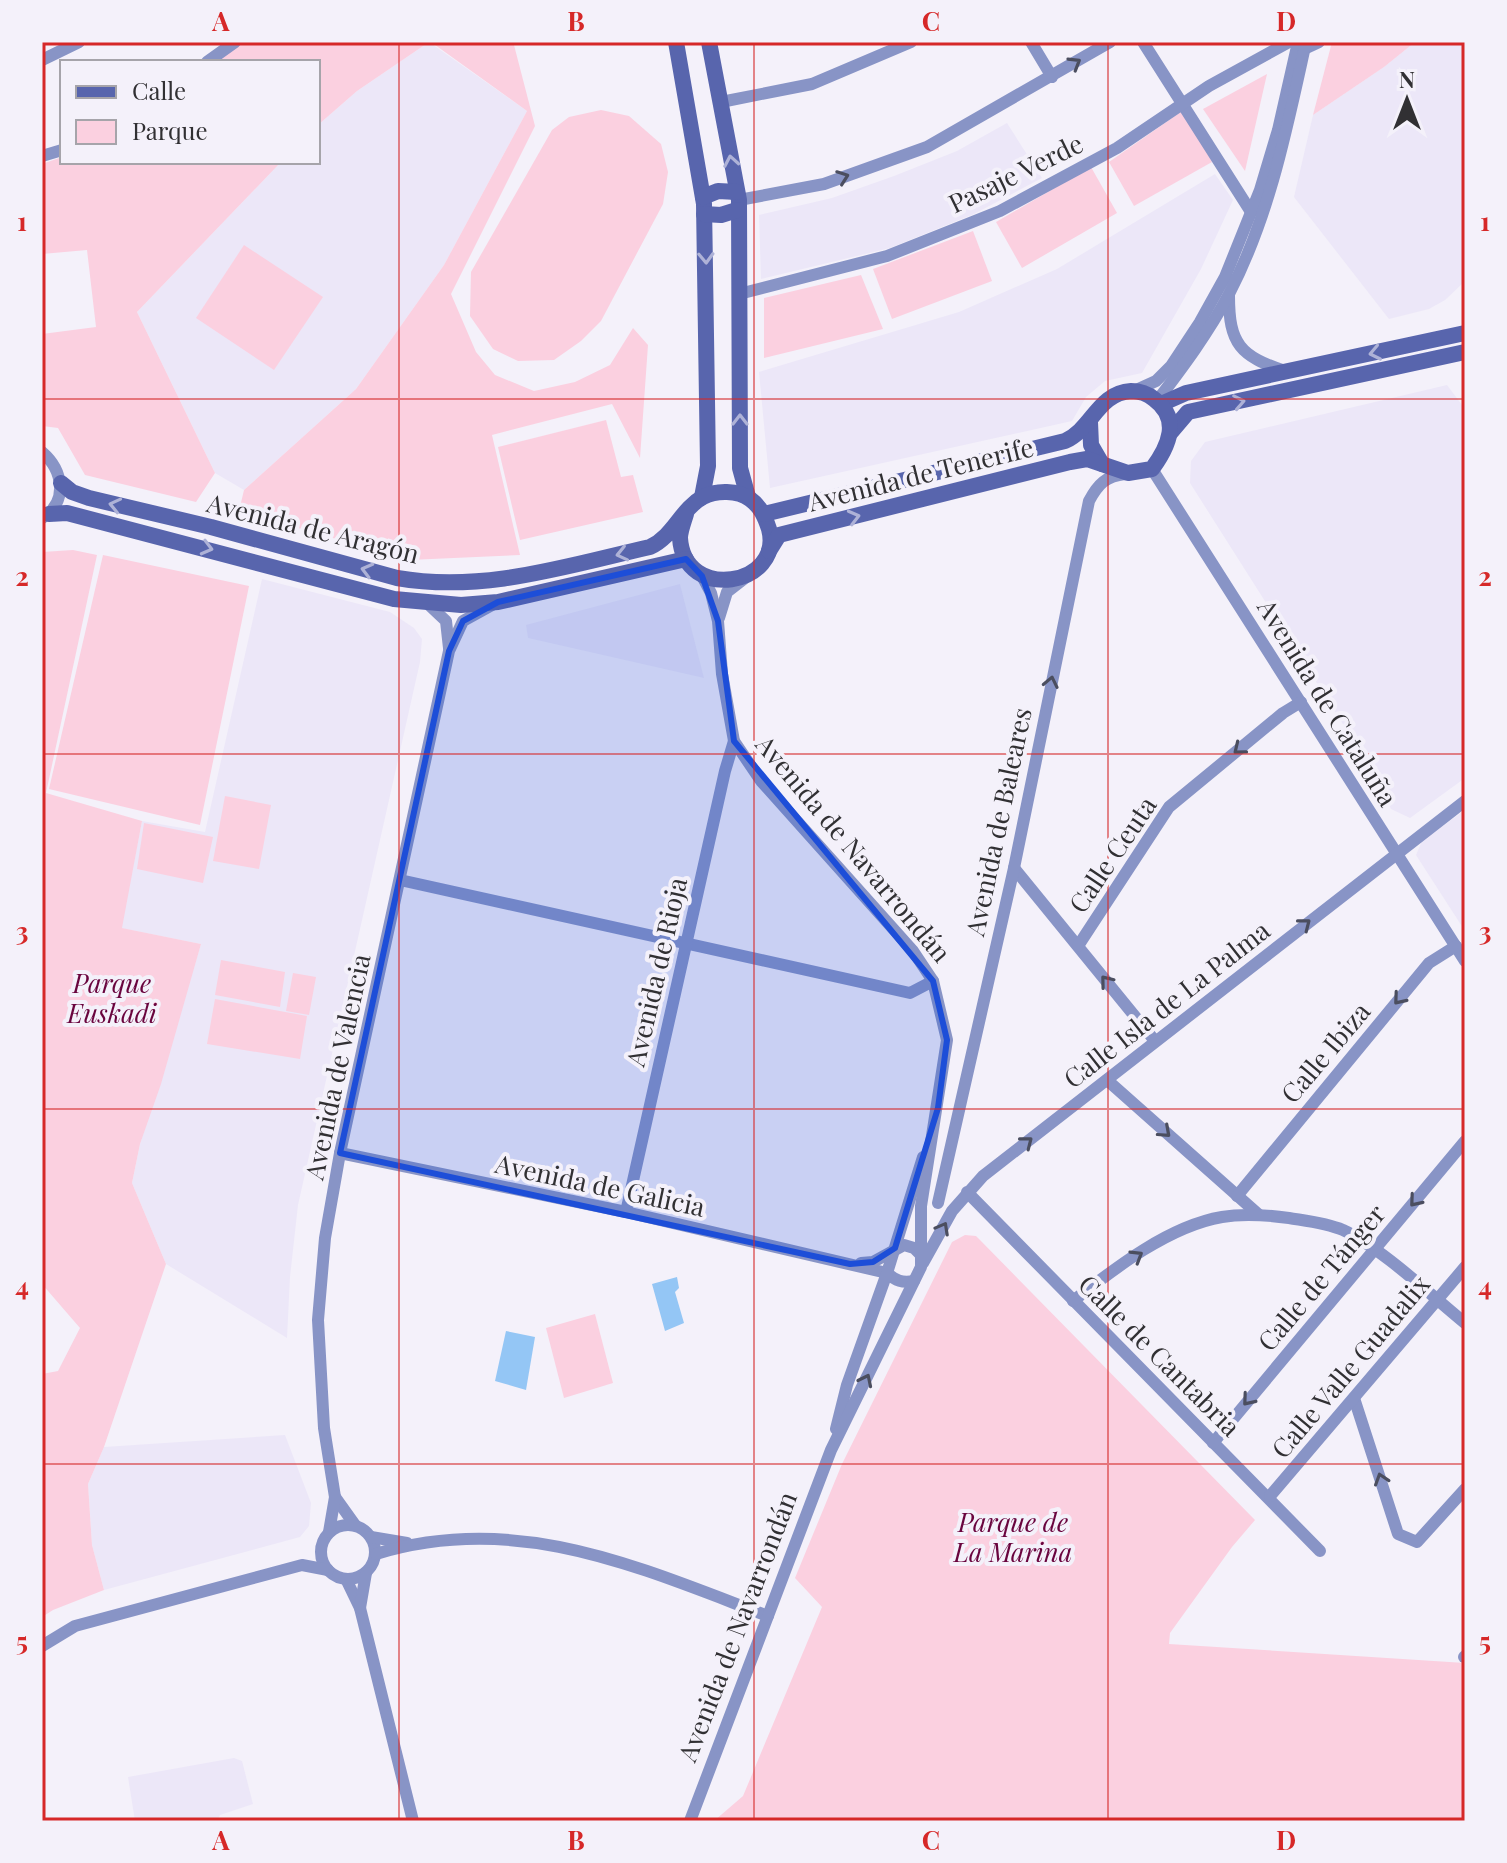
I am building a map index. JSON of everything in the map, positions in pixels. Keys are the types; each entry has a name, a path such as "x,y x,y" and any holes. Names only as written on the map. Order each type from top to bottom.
{"main road":[{"path":"676,42 704,206 708,466 702,497"},
{"path":"709,42 738,200 740,468 748,497 764,514 771,536 764,559 748,576 725,582 702,576 686,559 680,536 686,514 702,497 725,491 748,497"},
{"path":"704,206 718,191 738,200"},
{"path":"704,206 721,215 738,200"},
{"path":"1159,402 1186,393 1458,335"},
{"path":"1171,432 1169,415 1159,402 1134,391 1106,399 1090,422 1091,445 1102,464 1128,473 1152,469 1165,450 1171,432 1188,412 1465,352"},
{"name":"Avenida de Tenerife","path":"764,514 1065,441 1078,435 1090,422"},
{"name":"Avenida de Tenerife","path":"764,559 779,535 1070,462 1087,459 1102,464"},
{"name":"Avenida de Aragón","path":"61,483 72,492 89,498 424,583 497,581 650,547 666,538 686,514"},
{"name":"Avenida de Aragón","path":"46,516 76,515 394,599 428,604 498,602 686,559"}],"street":[{"path":"42,60 79,42"},
{"path":"210,60 235,42"},
{"path":"721,102 812,84 911,42"},
{"path":"1031,42 1052,77"},
{"path":"738,200 824,184 927,147 1110,42"},
{"path":"1143,42 1251,212"},
{"name":"Pasaje Verde","path":"739,294 887,256 1000,211 1117,148 1182,104 1289,42"},
{"path":"1303,44 1319,42"},
{"path":"1134,391 1156,381 1171,366 1225,277 1251,212 1303,44"},
{"path":"1159,402 1229,294 1270,193 1288,128 1303,44"},
{"path":"1229,294 1231,332 1239,347 1258,361 1288,372"},
{"path":"1458,335 1465,321"},
{"path":"42,452 54,464 61,483 57,504 46,516"},
{"name":"Avenida de Cataluña","path":"1152,469 1465,961"},
{"name":"Avenida de Baleares","path":"938,1203 1014,868 1089,501 1096,486 1111,475 1128,473"},
{"name":"Avenida de Navarrondán","path":"690,1821 831,1450 921,1261 921,1206 947,1040 933,981 913,951 761,781 734,741 722,674 718,621 711,593 702,576"},
{"path":"718,621 727,592 748,576"},
{"path":"449,651 463,621 498,602"},
{"path":"428,604 446,621 449,651"},
{"name":"Avenida de Valencia","path":"329,1532 335,1497 324,1428 318,1320 325,1238 340,1153 449,651"},
{"name":"Calle Ceuta","path":"1078,946 1169,807 1283,713 1301,702"},
{"name":"Avenida de Rioja","path":"626,1212 734,741"},
{"name":"Calle Isla de La Palma","path":"921,1261 967,1192 1155,1041 1465,801"},
{"path":"1014,868 1155,1041"},
{"path":"400,880 910,993 933,981"},
{"name":"Calle Ibiza","path":"1237,1196 1429,963 1456,946"},
{"path":"1107,1080 1258,1214"},
{"name":"Avenida de Navarrondán","path":"831,1450 847,1385 887,1273 938,1108"},
{"name":"Calle de Tánger","path":"1213,1443 1465,1141"},
{"name":"Avenida de Galicia","path":"340,1153 626,1212 887,1273"},
{"name":"Calle de Cantabria","path":"967,1192 1213,1443 1270,1496 1320,1551"},
{"path":"1073,1301 1110,1271 1184,1227 1222,1217 1258,1214 1310,1221 1343,1230 1374,1250 1465,1323"},
{"path":"895,1248 904,1245 914,1248 921,1261"},
{"name":"Avenida de Galicia","path":"850,1264 873,1262 895,1248"},
{"name":"Calle Valle Guadalix","path":"1270,1496 1465,1267"},
{"path":"887,1273 904,1283 914,1281"},
{"path":"1354,1398 1398,1534 1417,1542 1465,1489"},
{"name":"Avenida de Valencia","path":"335,1497 355,1525"},
{"path":"302,1565 321,1547 329,1532 346,1525 355,1525 371,1537 410,1544"},
{"path":"360,1608 366,1573 376,1554 371,1537"},
{"path":"376,1554 410,1544 474,1538 531,1540 638,1566 768,1616"},
{"path":"321,1547 321,1557 328,1570"},
{"path":"42,1646 75,1626 302,1565 328,1570 346,1579 366,1573"},
{"path":"346,1579 360,1608 413,1821"}],"highlighted area":[{"path":"686,559 702,576 718,621 734,741 933,981 947,1040 938,1108 895,1248 873,1262 850,1264 340,1153 449,651 463,621 498,602"}],"shaded area":[{"path":"429,42 527,111 444,265 356,389 244,490 215,473 137,312 279,164 320,164 320,123 357,91"},
{"path":"1415,42 1465,42 1465,281 1445,300 1429,309 1389,319 1294,197 1313,115"},
{"path":"1007,123 1042,178 974,214 890,248 761,279 759,215 832,198 894,176 957,151"},
{"path":"1215,174 1233,200 1201,269 1142,373 1105,381 1086,397 1072,421 770,488 759,372 959,312 1057,269"},
{"path":"1447,385 1465,409 1465,778 1410,818 1391,809 1372,770 1190,483 1191,461 1205,442"},
{"path":"262,579 390,612 414,628 422,639 420,662 298,1205 287,1338 166,1264 132,1183 140,1144 201,944 121,928 142,821 205,832"},
{"path":"680,584 704,678 528,638 526,625"},
{"path":"1465,810 1465,931 1416,855 1422,841"},
{"path":"285,1435 311,1503 309,1526 300,1537 104,1590 92,1545 88,1484 104,1447"},
{"path":"234,1758 242,1761 253,1804 220,1815 217,1821 135,1821 128,1777"}],"green space":[{"path":"243,42 429,42 357,91 320,123 320,60 220,60"},
{"path":"431,42 527,42 514,45 535,126 451,294 476,352 495,375 534,391 575,382 610,365 633,328 648,345 640,458 612,404 492,435 520,555 409,560 239,511 244,490 356,389 444,265 527,111"},
{"path":"1332,42 1415,42 1313,115"},
{"path":"1267,74 1245,171 1203,109"},
{"path":"1185,109 1212,162 1134,206 1109,162"},
{"path":"601,110 629,116 661,144 668,172 663,204 601,321 581,341 554,360 518,361 493,349 470,316 471,272 552,130 569,117"},
{"path":"60,158 60,164 279,164 137,312 215,473 196,502 85,475 58,428 42,426 42,334 96,327 87,250 42,254 42,164"},
{"path":"1091,167 1117,213 1022,268 996,222"},
{"path":"973,231 992,281 892,319 873,269"},
{"path":"244,245 323,297 274,370 196,318"},
{"path":"861,275 883,329 764,358 764,298"},
{"path":"606,420 621,477 633,475 643,512 520,540 498,447"},
{"name":"Parque Euskadi","path":"73,550 97,555 46,793 142,821 122,928 201,944 161,1084 140,1144 132,1183 166,1264 104,1447 88,1484 92,1545 104,1590 42,1617 42,1374 58,1371 80,1328 42,1284 42,552"},
{"path":"103,555 249,586 200,825 49,789"},
{"path":"225,796 271,805 259,869 213,861"},
{"path":"144,823 213,837 203,883 137,869"},
{"path":"221,960 285,972 280,1007 215,995"},
{"path":"293,973 316,977 309,1015 286,1011"},
{"path":"215,999 307,1016 300,1059 207,1044"},
{"name":"Parque de La Marina","path":"965,1235 976,1236 1255,1520 1170,1633 1169,1644 1465,1663 1465,1821 714,1821 743,1796 822,1607 795,1578 842,1464 952,1242"},
{"path":"595,1314 613,1383 564,1398 546,1328"}],"water":[{"path":"677,1277 679,1288 675,1292 684,1323 665,1331 652,1284"},
{"path":"506,1331 535,1337 526,1390 495,1381"}]}
